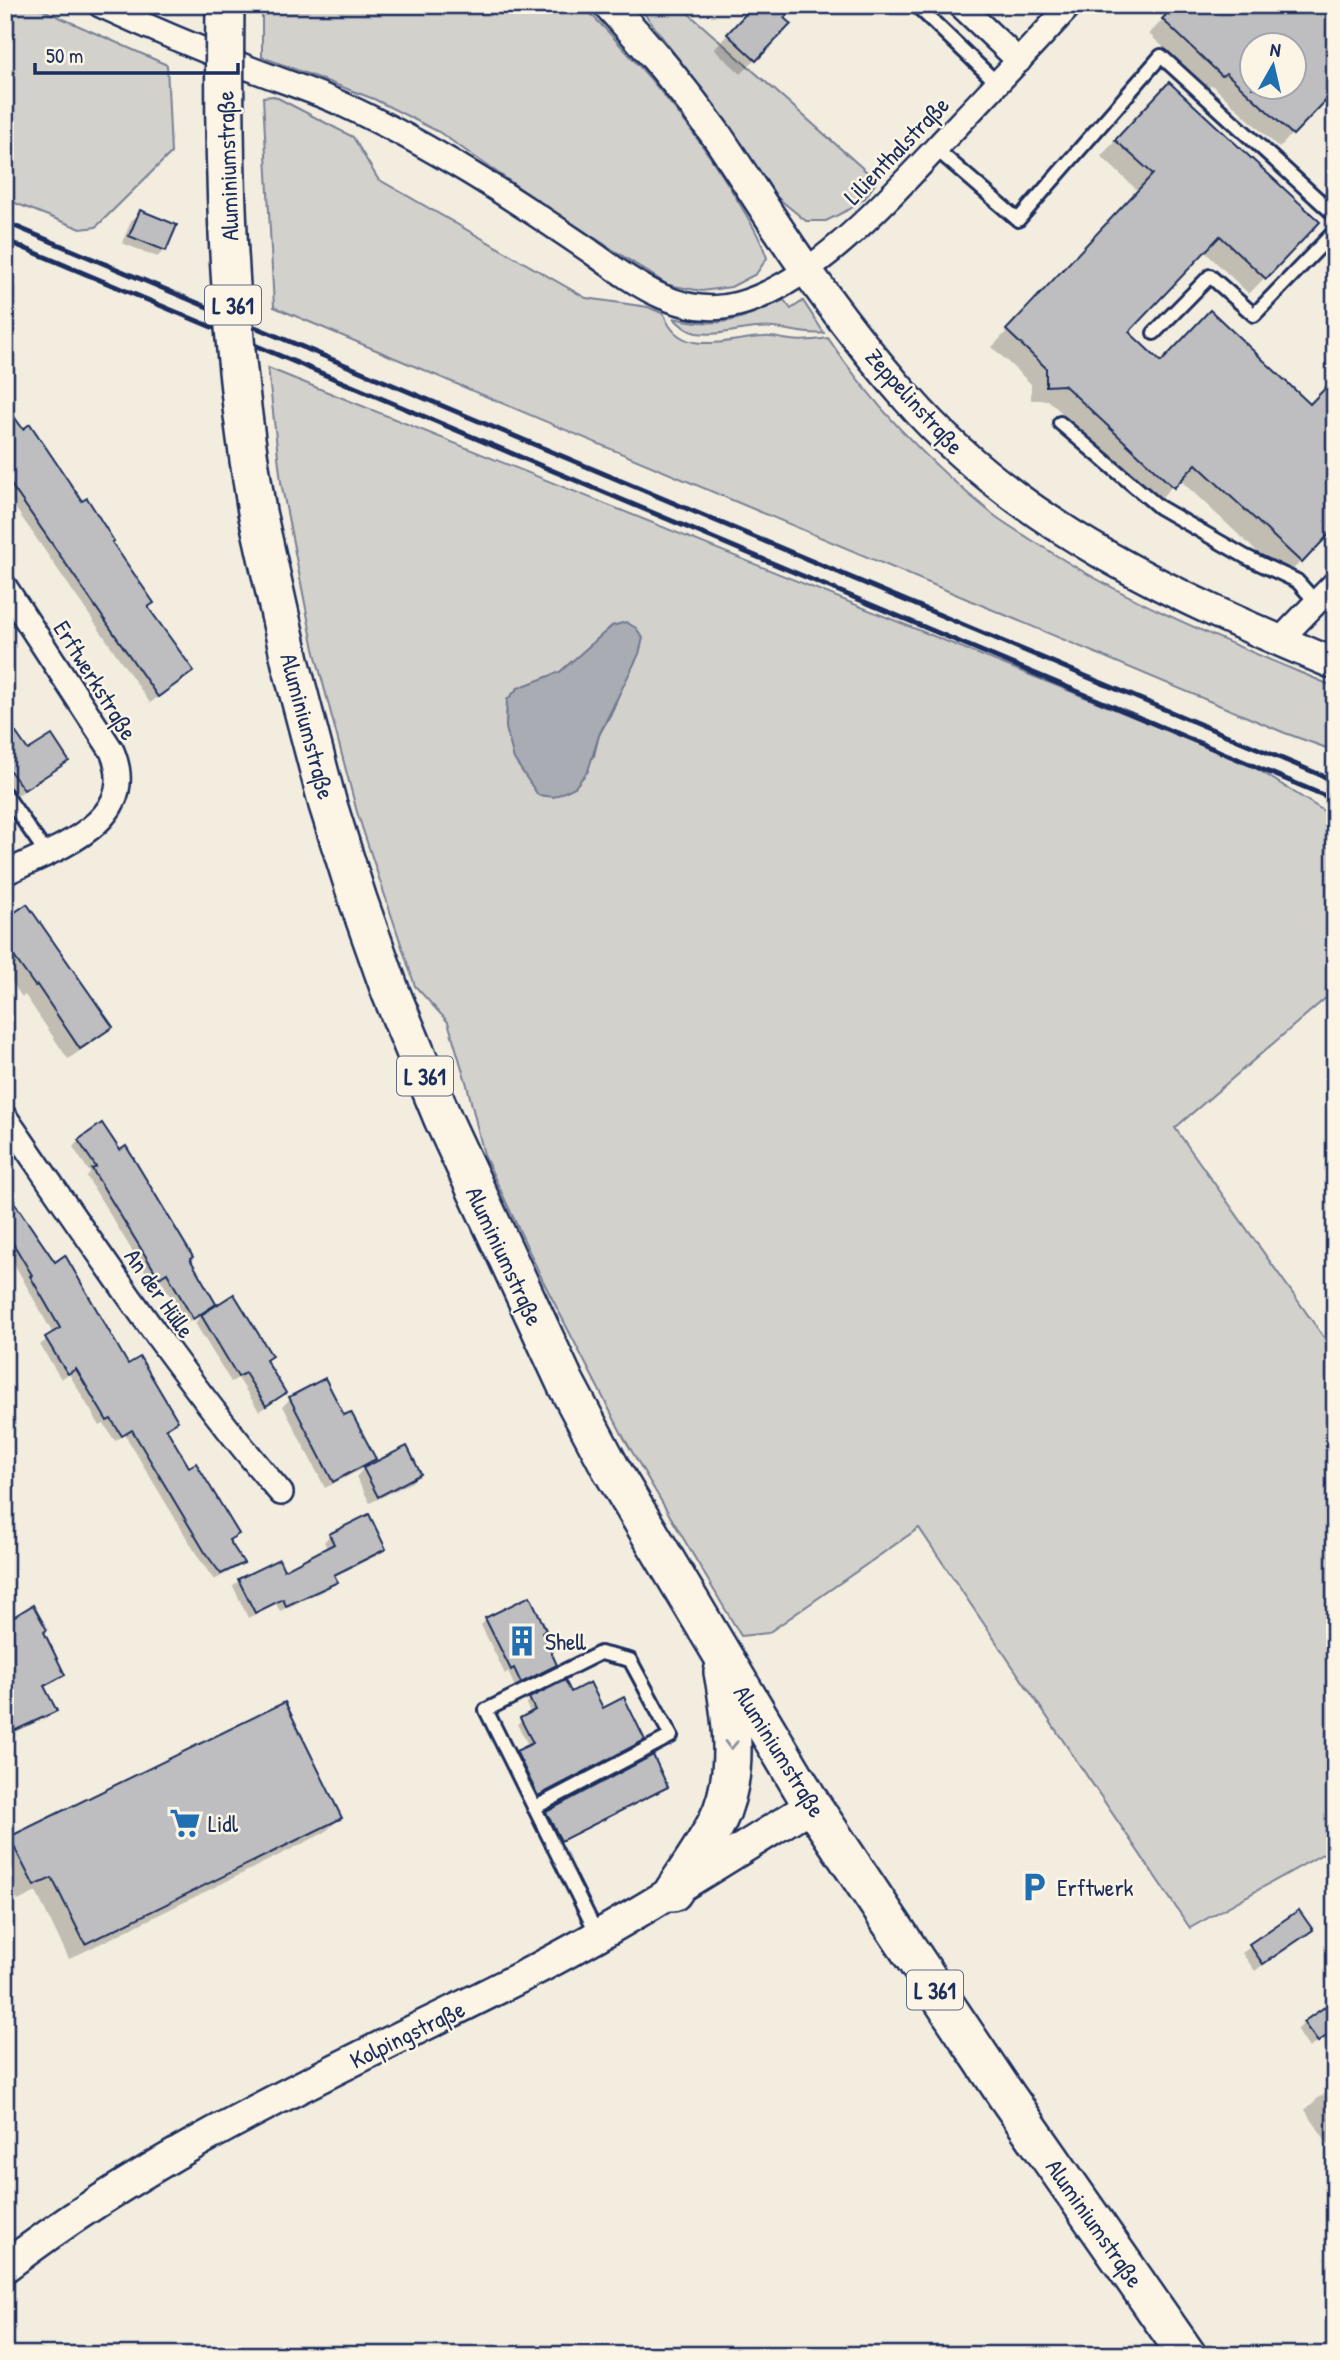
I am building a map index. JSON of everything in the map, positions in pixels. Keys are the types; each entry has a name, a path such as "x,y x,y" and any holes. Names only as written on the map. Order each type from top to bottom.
{"main road":[{"name":"Aluminiumstraße","path":"225,5 225,137 231,271 238,374 249,460 279,616 312,746 358,900 396,1006 443,1119 566,1384 610,1467 812,1805 1006,2095 1187,2355"},
{"path":"673,1892 718,1820 730,1779 731,1716 720,1654"}],"street":[{"name":"Lilienthalstraße","path":"100,5 166,36 343,104 428,147 504,192 632,281 675,302 714,309 756,299 806,269 865,220 936,149 1070,5"},
{"name":"Zeppelinstraße","path":"609,5 690,100 806,269 913,405 948,441 1044,516 1102,552 1170,589 1279,641 1335,664"},
{"path":"960,5 1019,61"},
{"path":"1279,641 1335,583"},
{"name":"Erftwerkstraße","path":"5,587 112,751 119,769 116,796 108,811 83,833 5,873"},
{"name":"An der Hülle","path":"5,1117 188,1380 281,1493"},
{"name":"Kolpingstraße","path":"5,2267 101,2198 213,2133 598,1937 812,1805"}],"lane":[{"path":"915,5 998,83"},
{"path":"936,149 1018,220 1161,56 1335,215"},
{"path":"1154,333 1210,276 1254,315 1335,231"},
{"path":"1060,423 1159,507 1246,557 1297,581 1316,602"},
{"path":"5,794 46,853"},
{"path":"534,1808 671,1736 630,1660 600,1653 486,1710 534,1808 598,1937"}],"shaded area":[{"path":"5,5 32,5 167,65 171,153 96,227 81,229 5,199"},
{"path":"262,5 582,5 626,51 688,125 741,206 767,258 756,274 731,287 702,291 668,285 548,208 439,132 374,99 262,57"},
{"path":"638,5 679,5 877,181 865,198 826,221 806,221 773,194 726,122"},
{"path":"274,96 353,137 378,179 586,298 648,307 664,314 671,328 681,337 693,342 767,337 801,341 828,338 864,387 904,433 948,476 1001,520 1078,568 1149,606 1335,687 1335,751 1285,733 274,307 263,97"},
{"path":"784,300 791,309 803,301 824,333 754,328 706,334 686,329 673,318 705,323 730,321"},
{"path":"268,368 1246,762 1335,818 1335,990 1175,1128 1335,1353 1335,1847 1190,1928 919,1528 768,1633 741,1636 624,1438 543,1281 484,1155 448,1022 415,986 357,812 314,649 281,482","holes":["612,626 623,682 613,710 599,735 594,756 506,728 507,700 518,688 560,672"]},
{"path":"626,622 636,628 643,638 639,654 599,735 588,771 575,787 554,797 538,795 514,759 506,728 507,700 518,688 560,672 612,626"}],"building":[{"path":"754,5 796,5 784,18 791,24 756,61 727,34"},
{"path":"1175,5 1335,5 1335,91 1293,135 1257,102 1308,102 1308,32 1238,32 1238,84 1226,73 1222,76 1162,19"},
{"path":"1169,82 1320,222 1266,279 1220,236 1129,332 1161,362 1210,310 1310,404 1335,378 1335,528 1302,563 1196,464 1174,488 1064,385 1046,386 1046,368 1006,330 1153,174 1115,140"},
{"path":"140,210 177,225 166,251 129,236"},
{"path":"5,404 23,429 30,424 82,501 87,498 114,541 112,542 154,603 148,607 194,671 158,697 5,476"},
{"path":"5,717 28,750 52,735 69,761 24,790 5,764"},
{"path":"27,904 113,1027 80,1049 37,985 35,986 5,944 5,919"},
{"path":"102,1123 120,1150 126,1146 193,1257 190,1259 216,1304 193,1319 167,1273 159,1278 92,1169 96,1167 78,1140"},
{"path":"5,1189 55,1262 65,1255 128,1364 140,1357 178,1421 166,1428 189,1467 196,1463 239,1534 229,1540 244,1563 221,1574 206,1554 132,1430 122,1436 111,1419 107,1421 76,1369 68,1374 60,1362 45,1337 60,1328 5,1230"},
{"path":"234,1294 272,1356 266,1360 286,1393 266,1406 245,1373 238,1377 201,1315"},
{"path":"325,1378 344,1415 351,1412 376,1459 333,1482 289,1397"},
{"path":"407,1446 421,1474 378,1497 363,1468"},
{"path":"369,1514 386,1549 334,1575 338,1582 286,1606 283,1599 255,1613 238,1579 279,1559 284,1570 334,1544 329,1534"},
{"name":"Shell","path":"530,1596 546,1630 542,1632 557,1665 521,1683 514,1668 511,1670 485,1618"},
{"path":"33,1605 47,1630 44,1632 65,1675 44,1686 57,1711 5,1735 5,1622"},
{"path":"565,1680 571,1692 590,1682 603,1708 624,1697 645,1740 538,1796 516,1751 533,1743 520,1718 535,1710 529,1698"},
{"name":"Lidl","path":"285,1702 342,1818 85,1944 52,1878 34,1886 9,1837"},
{"path":"653,1755 668,1787 561,1841 546,1812"},
{"path":"1299,1910 1313,1930 1263,1964 1249,1944"},
{"path":"1335,2000 1335,2030 1318,2042 1303,2022"}],"railway":[{"path":"5,222 1335,781"},
{"path":"5,240 1335,800"}],"place":[{"name":"Shell","path":"522,1641"},
{"name":"Lidl","path":"185,1823"},
{"name":"Erftwerk","path":"1034,1887"}]}
